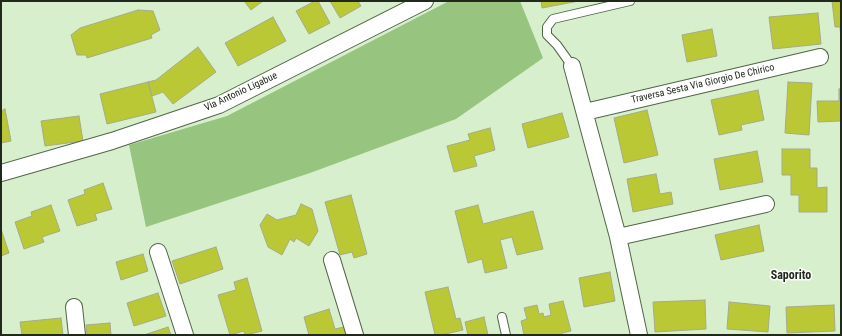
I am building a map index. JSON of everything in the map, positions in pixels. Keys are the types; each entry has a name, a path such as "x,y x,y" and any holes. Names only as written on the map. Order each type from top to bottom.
{"street":[{"name":"Via Antonio Ligabue","path":"1,173 112,141 218,104 425,1"},
{"name":"Traversa Sesta Via Giorgio De Chirico","path":"585,112 820,56"},
{"path":"572,66 618,237 639,335"},
{"path":"618,237 766,204"},
{"path":"158,252 185,335"},
{"path":"332,260 355,335"},
{"path":"74,307 77,335"}],"lane":[{"path":"572,66 547,34 547,27 553,19 630,1"},
{"path":"502,317 506,335"}],"green space":[{"path":"449,1 520,1 543,58 456,119 310,173 146,227 129,145 227,116"}],"building":[{"path":"244,1 263,1 251,10"},
{"path":"315,1 318,1 330,23 309,34 296,11"},
{"path":"330,1 358,1 361,6 340,18"},
{"path":"541,1 579,1 542,8"},
{"path":"832,1 841,1 841,41 840,27 835,27"},
{"path":"138,10 153,11 160,30 151,35 152,38 87,58 86,55 77,55 71,35 80,28"},
{"path":"818,13 821,44 773,49 769,17"},
{"path":"273,17 286,41 238,66 225,43"},
{"path":"712,29 717,56 687,62 682,35"},
{"path":"198,47 216,72 173,104 163,92 152,96 148,82 156,80"},
{"path":"148,82 156,112 107,124 100,94"},
{"path":"788,82 812,83 809,135 785,133"},
{"path":"839,89 841,89 841,121 818,122 817,101 839,101"},
{"path":"758,90 764,120 741,125 742,130 719,135 711,100"},
{"path":"5,109 11,141 1,143 1,111"},
{"path":"647,110 658,155 624,163 614,118"},
{"path":"562,113 569,137 528,148 522,124"},
{"path":"79,116 83,141 45,146 41,121"},
{"path":"490,128 495,150 474,156 477,166 454,172 447,146 470,140 468,134"},
{"path":"782,149 810,149 810,168 817,168 817,188 827,187 827,212 799,212 799,195 791,195 791,175 782,175"},
{"path":"757,151 763,182 720,190 714,159"},
{"path":"656,174 660,194 671,192 673,204 633,212 627,179"},
{"path":"103,183 112,209 95,214 97,220 77,226 68,200 85,194 84,190"},
{"path":"351,195 367,254 354,258 352,252 340,255 325,202"},
{"path":"301,204 312,209 318,231 309,246 296,238 294,242 290,239 282,255 268,247 260,225 267,214 277,220 296,215"},
{"path":"51,205 60,231 42,237 44,242 24,249 15,222 32,216 31,212"},
{"path":"478,205 483,224 533,211 543,249 517,255 512,237 500,240 507,268 485,273 482,259 468,263 455,211"},
{"path":"759,225 764,251 721,260 715,235"},
{"path":"1,229 9,253 1,256"},
{"path":"216,247 223,269 180,284 172,261"},
{"path":"143,254 148,271 121,280 116,262"},
{"path":"610,272 615,301 584,307 579,278"},
{"path":"247,278 262,331 245,335 244,331 230,335 218,295 236,290 234,282"},
{"path":"448,287 456,319 460,318 463,330 435,335 425,292"},
{"path":"158,293 166,316 134,326 127,303"},
{"path":"705,300 706,329 655,332 653,302"},
{"path":"563,301 571,331 562,333 562,335 524,335 521,321 527,319 524,308 537,305 539,314 543,313 544,317 551,315 549,304"},
{"path":"729,302 770,306 768,332 727,329"},
{"path":"834,305 835,331 787,333 786,307"},
{"path":"329,309 335,329 344,327 346,335 309,335 304,317"},
{"path":"484,317 488,335 468,335 465,322"},
{"path":"61,318 63,335 22,335 20,322"},
{"path":"110,323 111,335 87,335 86,325"},
{"path":"168,327 171,335 144,335"}],"district":[{"name":"Saporito","path":"791,276"}]}
